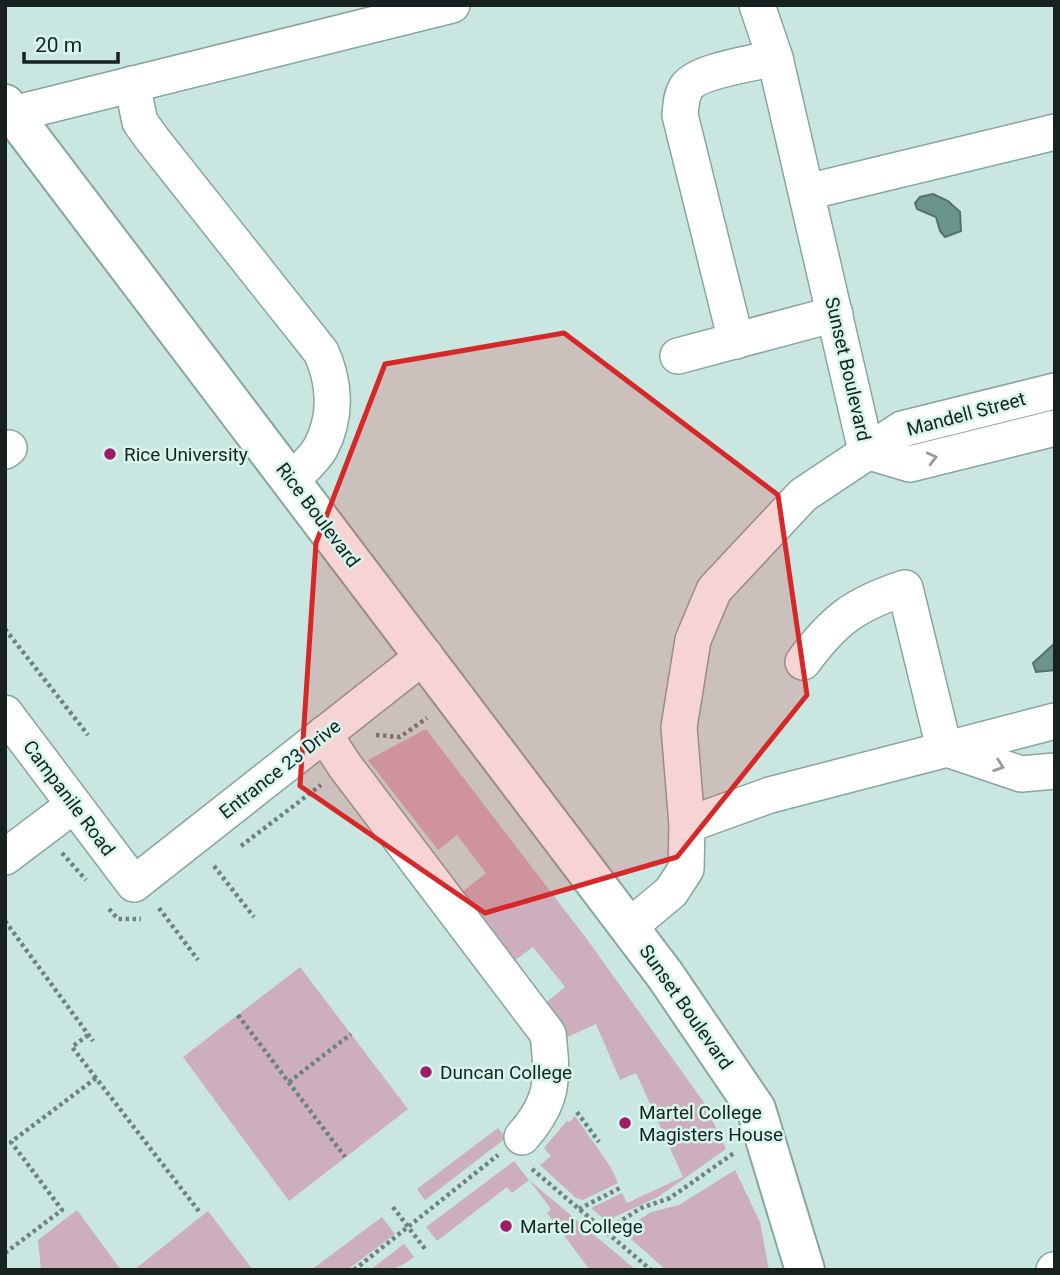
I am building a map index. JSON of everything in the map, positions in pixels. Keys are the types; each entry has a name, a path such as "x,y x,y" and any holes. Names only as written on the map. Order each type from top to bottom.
{"main road":[{"name":"Rice Boulevard","path":"9,109 629,927"},
{"name":"Sunset Boulevard","path":"629,927 756,1109 805,1270"}],"street":[{"path":"9,109 132,84 342,18 452,5"},
{"name":"Sunset Boulevard","path":"629,927 671,892 686,869 687,825 679,727 693,640 714,590 803,495 866,451 775,58 757,5"},
{"path":"736,341 680,115 681,100 686,87 696,77 775,58"},
{"path":"132,84 141,122 153,140 321,352 331,374 330,423 321,449 292,480"},
{"path":"807,192 1055,132"},
{"path":"678,356 835,314"},
{"name":"Mandell Street","path":"866,451 901,429 1055,391"},
{"name":"Mandell Street","path":"866,451 910,464 1055,429"},
{"path":"803,662 824,634 849,610 872,598 905,588 944,748"},
{"name":"Entrance 23 Drive","path":"134,884 425,655"},
{"name":"Campanile Road","path":"5,713 134,884"},
{"path":"687,825 770,795 1055,721"},
{"path":"324,734 345,766 548,1034 553,1079 539,1118 514,1142"},
{"path":"944,748 1021,774 1055,771"},
{"path":"5,858 74,805"}],"path":[{"path":"5,629 88,735"},
{"path":"214,866 254,917"},
{"path":"159,908 198,960"},
{"path":"5,921 93,1041"},
{"path":"238,1015 345,1157"},
{"path":"289,1082 351,1034"},
{"path":"88,1035 72,1047 201,1214"},
{"path":"5,1253 62,1210 11,1142 96,1078"},
{"path":"354,1270 514,1142 579,1209 651,1270"},
{"path":"605,1231 641,1208 670,1198 741,1149"},
{"path":"579,1209 620,1188"},
{"path":"393,1207 425,1249"}],"highlighted area":[{"path":"564,333 778,495 807,695 677,857 485,913 300,786 316,543 385,364"}],"shaded area":[{"path":"933,194 948,201 960,212 961,231 945,237 936,217 917,209 915,203 920,197"},
{"path":"1055,643 1055,670 1036,672 1033,663"},
{"path":"426,729 586,938 703,1101 726,1149 658,1197 606,1221 591,1208 622,1193 627,1203 683,1177 636,1073 620,1080 596,1024 563,1039 544,1004 565,987 533,947 514,961 461,893 486,873 457,835 438,850 368,760"},
{"path":"300,967 408,1109 289,1201 183,1057"},
{"path":"575,1116 610,1166 618,1183 583,1200 576,1198 540,1165 551,1156 544,1148 567,1121 570,1122"},
{"path":"498,1128 506,1138 425,1200 417,1189"},
{"path":"514,1161 529,1180 512,1193 507,1187 437,1241 426,1227"},
{"path":"735,1170 760,1222 769,1270 666,1270 622,1231 651,1212 679,1205"},
{"path":"529,1180 636,1270 590,1270 547,1213 551,1209"},
{"path":"77,1210 121,1270 41,1270 38,1240"},
{"path":"208,1211 253,1270 134,1270"},
{"path":"382,1217 395,1234 347,1270 311,1270"},
{"path":"404,1244 414,1257 393,1268 370,1270"}],"place":[{"name":"Rice University","path":"110,454"},
{"name":"Duncan College","path":"426,1072"},
{"name":"Martel College Magisters House","path":"625,1123"},
{"name":"Martel College","path":"506,1226"}]}
